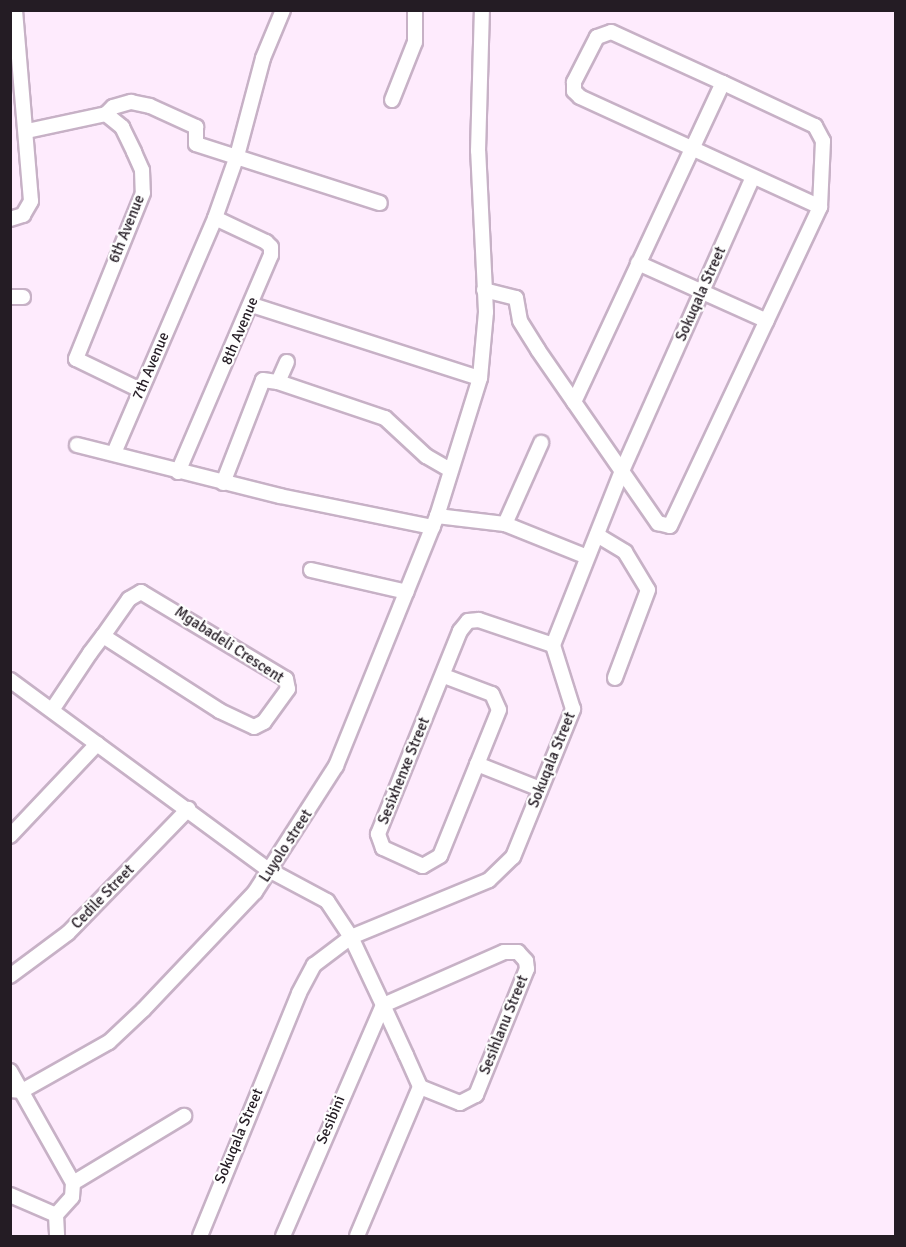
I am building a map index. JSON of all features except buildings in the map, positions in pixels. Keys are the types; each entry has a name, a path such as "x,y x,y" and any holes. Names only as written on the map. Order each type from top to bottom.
{"street":[{"path":"10,219 23,215 30,206 27,131 15,10"},
{"name":"7th Avenue","path":"114,453 214,218 237,156 263,58 283,10"},
{"path":"392,100 415,42 415,10"},
{"name":"Luyolo street","path":"16,1091 108,1042 127,1027 255,892 336,766 435,521 480,378 484,354 484,290 478,151 482,11"},
{"path":"484,290 516,298 525,331 658,523 666,527 674,523 820,207 823,141 819,130 723,83 608,32 597,37 573,88 585,101 752,179 820,207"},
{"path":"574,402 723,83"},
{"path":"27,131 106,114 113,107 131,102 150,106 195,127 196,144 380,203"},
{"name":"6th Avenue","path":"106,114 122,127 132,148 141,170 143,193 76,351 76,359 140,390"},
{"name":"Sokuqala Street","path":"200,1236 305,980 322,956 351,937 500,873 513,857 573,709 553,645 622,471 752,179"},
{"name":"8th Avenue","path":"178,472 252,304 271,247 214,218"},
{"path":"638,263 767,321"},
{"path":"252,304 480,378"},
{"path":"278,382 287,362"},
{"path":"224,483 263,380 278,382 385,418 426,456 450,470"},
{"path":"505,524 541,443"},
{"path":"76,445 224,483 435,521 505,524 587,556"},
{"path":"597,535 625,552 648,590 615,678"},
{"path":"311,570 406,592"},
{"name":"Mgabadeli Crescent","path":"52,710 103,636 129,599 146,593 286,679 288,689 264,723 254,727 220,711 103,636"},
{"name":"Sesixhenxe Street","path":"444,676 498,700 499,710 437,860 423,866 383,848 378,834 444,676 460,631 473,620 553,645"},
{"path":"10,680 269,870 324,898 351,937 420,1087 357,1236"},
{"path":"10,836 97,744"},
{"path":"477,764 540,789"},
{"name":"Cedile Street","path":"10,976 68,933 188,809"},
{"name":"Sesihlanu Street","path":"383,1005 504,952 518,952 526,961 527,969 476,1095 460,1103 420,1087"},
{"name":"Sesibini","path":"283,1236 383,1005"},
{"path":"10,1071 16,1091 73,1183 72,1197 56,1215 57,1236"},
{"path":"73,1183 184,1116"},
{"path":"10,1195 56,1215"}]}
